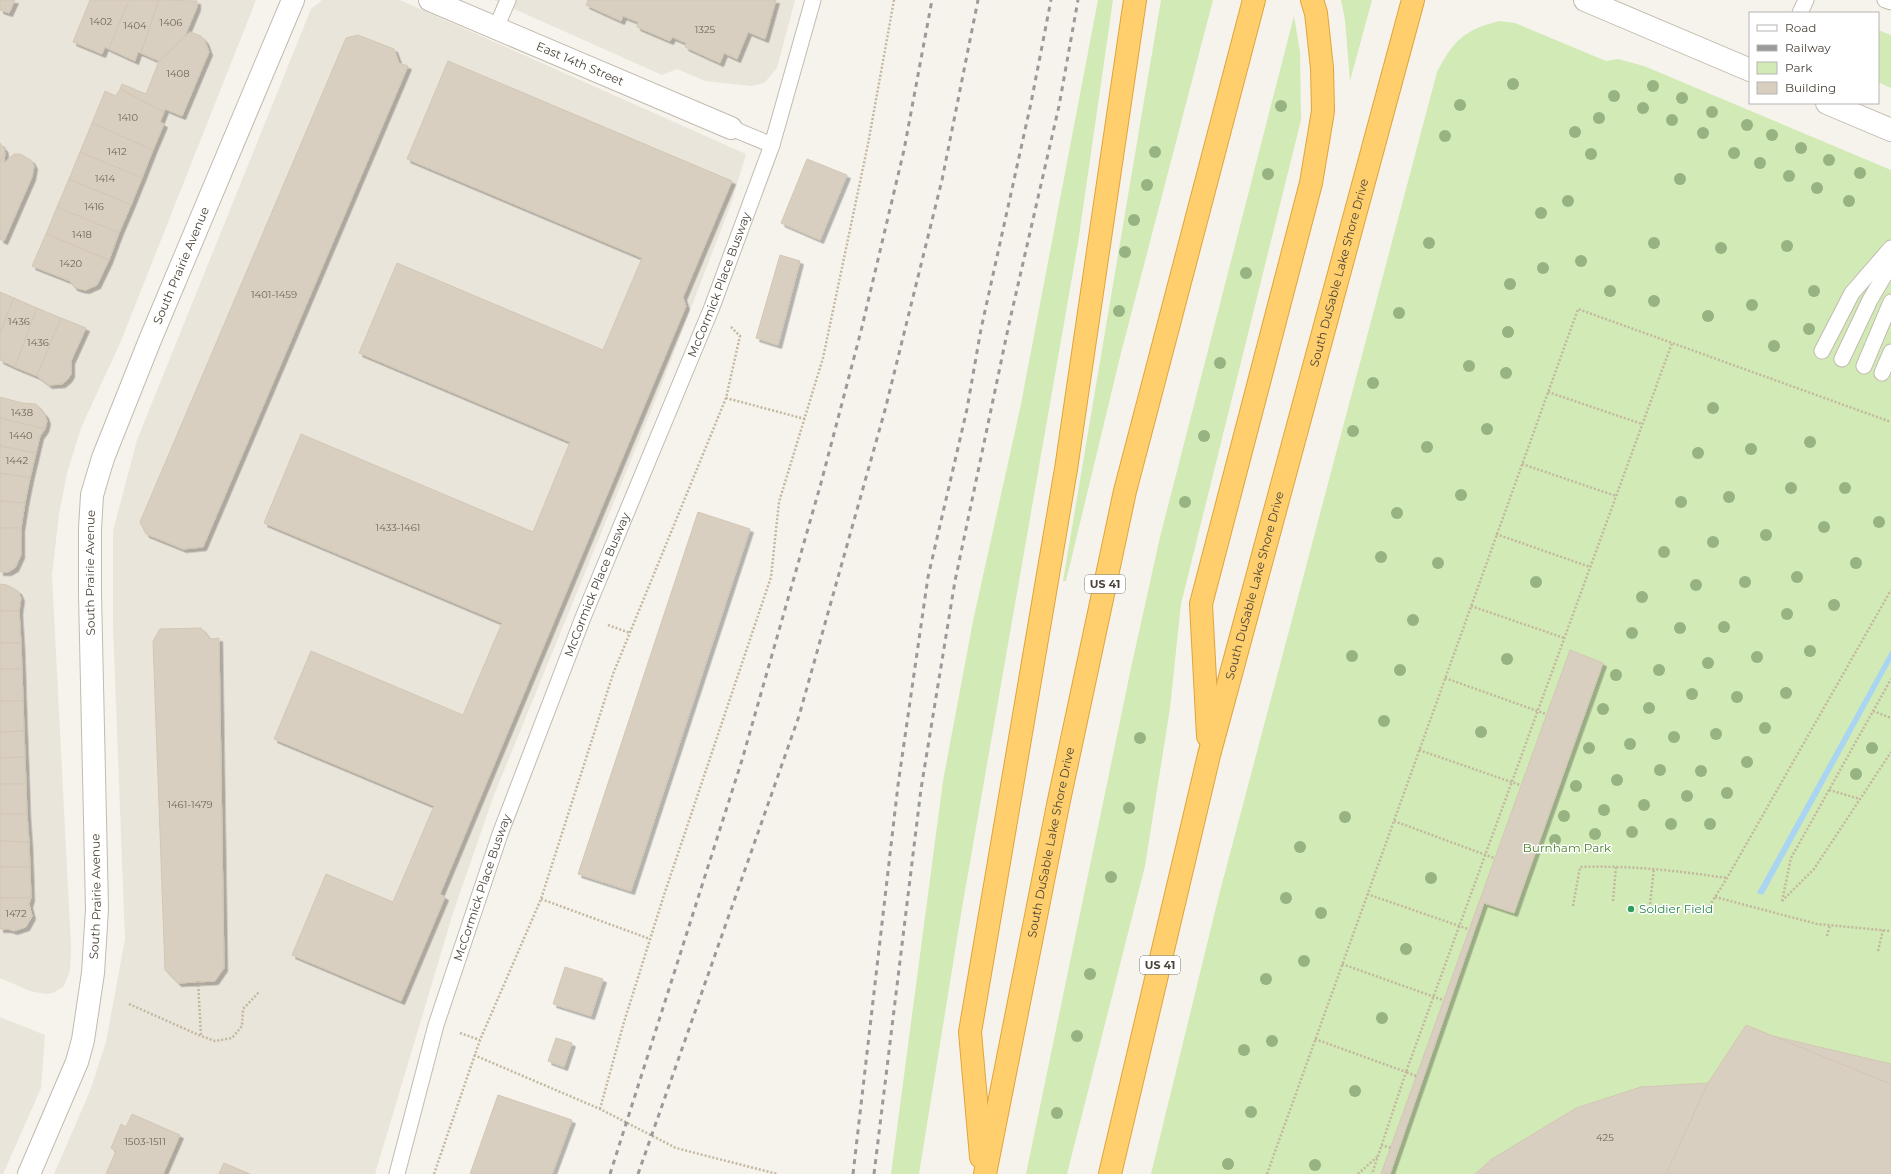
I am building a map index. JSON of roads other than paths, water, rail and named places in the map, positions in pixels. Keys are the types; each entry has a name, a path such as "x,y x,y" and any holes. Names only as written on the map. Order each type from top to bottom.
{"highway":[{"path":"984,1174 970,1032 1066,469 1136,0"},
{"name":"South DuSable Lake Shore Drive","path":"984,1174 1058,805 1125,491 1254,0"},
{"path":"1209,755 1201,604 1311,183 1323,111 1322,68 1316,13 1312,0"},
{"name":"South DuSable Lake Shore Drive","path":"1110,1174 1209,755 1413,0"}],"street":[{"name":"South Prairie Avenue","path":"29,1174 77,1062 83,1040 93,973 97,909 90,594 90,529 92,495 103,458 147,348 293,0"},
{"name":"East 14th Street","path":"430,0 731,128"},
{"path":"1585,0 1749,70"},
{"path":"1829,104 1891,130"}],"lane":[{"path":"496,28 508,0"},
{"name":"McCormick Place Busway","path":"397,1174 436,1025 500,834 584,615 712,307 772,145 813,0"},
{"path":"1800,12 1806,0"},
{"path":"1885,0 1891,2"},
{"path":"731,128 772,145"},
{"path":"1822,351 1852,293 1891,248"},
{"path":"1842,359 1870,300 1891,264"},
{"path":"1864,366 1891,302"},
{"path":"1882,373 1891,352"}],"water":[{"path":"1891,650 1891,661 1763,895 1757,893"}],"railway":[{"path":"610,1174 742,760 821,483 861,331 904,150 932,0"},
{"path":"638,1174 799,716 885,410 942,180 978,0"},
{"path":"853,1174 898,785 928,577 967,409 981,329 1031,103 1051,0"},
{"path":"874,1174 921,789 955,581 1009,324 1059,106 1078,0"}],"place":[{"name":"Soldier Field","path":"1631,909"}],"park label":[{"name":"Burnham Park","path":"1567,848"}]}
